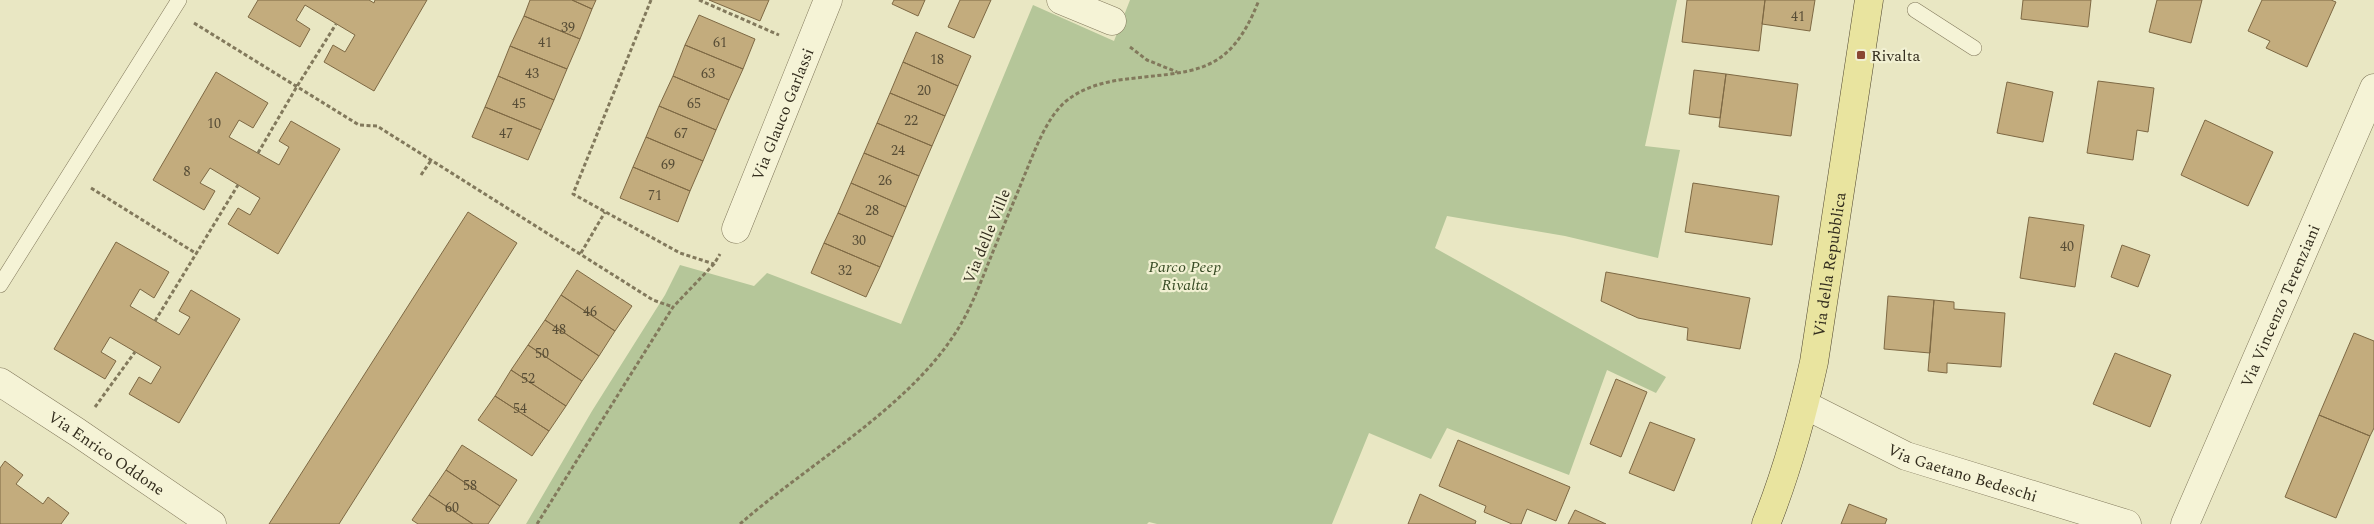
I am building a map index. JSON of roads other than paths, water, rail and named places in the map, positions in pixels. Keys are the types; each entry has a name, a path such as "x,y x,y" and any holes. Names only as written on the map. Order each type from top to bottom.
{"main road":[{"name":"Via della Repubblica","path":"1766,524 1793,449 1814,362 1869,0"}],"street":[{"name":"Via Glauco Garlassi","path":"736,229 828,0"},
{"path":"1061,0 1112,21"},
{"name":"Via Vincenzo Terenziani","path":"2185,524 2374,88"},
{"name":"Via Enrico Oddone","path":"0,382 212,524"},
{"name":"Via Gaetano Bedeschi","path":"1805,405 1906,456 2127,524"}],"lane":[{"path":"0,286 176,5"},
{"path":"1915,10 1974,48"}],"place":[{"name":"Rivalta","path":"1861,55"}],"park label":[{"name":"Parco Peep Rivalta","path":"1185,275"}]}
